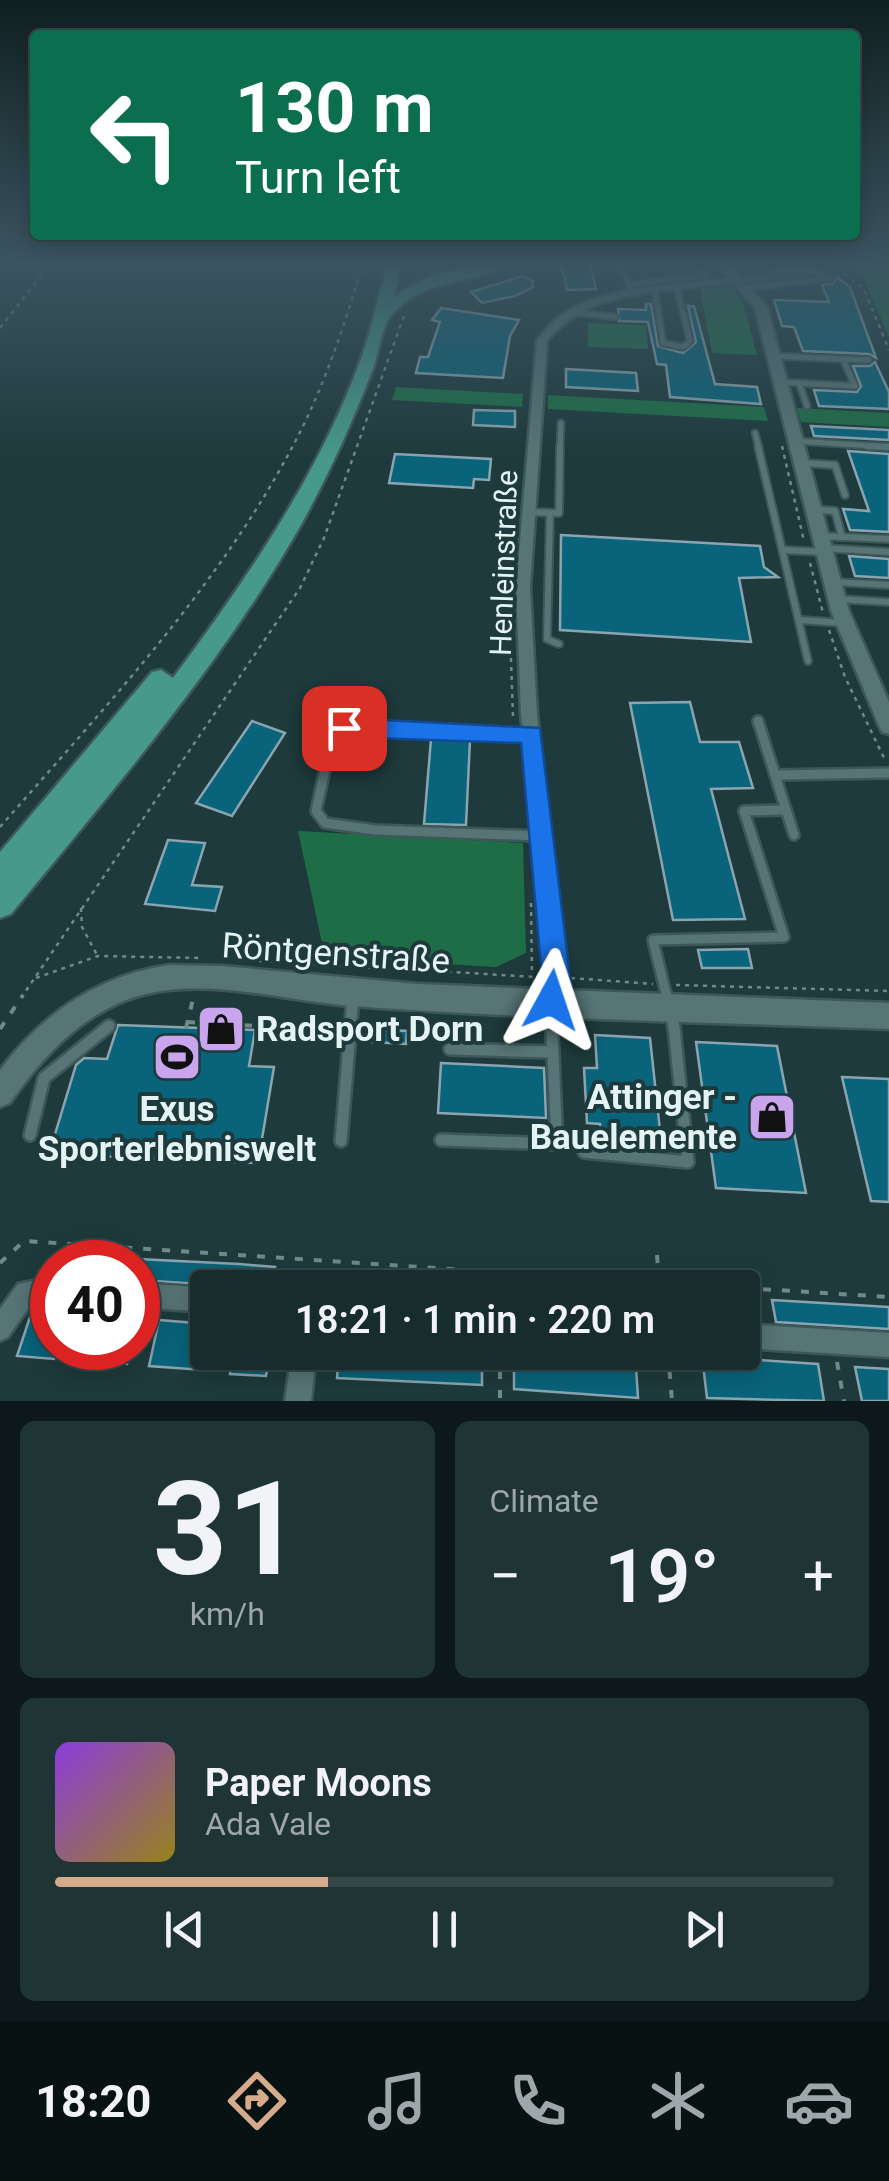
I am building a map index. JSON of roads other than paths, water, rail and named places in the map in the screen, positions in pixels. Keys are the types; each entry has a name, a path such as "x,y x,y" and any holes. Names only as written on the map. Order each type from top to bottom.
{"highway":[{"path":"0,873 161,679 275,515 342,389 365,328"},
{"path":"0,904 156,714 256,574 328,452 378,328"}],"street":[{"name":"Henleinstraße","path":"548,328 542,341 523,588 555,993"},
{"path":"767,328 834,590 888,722"},
{"name":"Röntgenstraße","path":"0,1092 22,1061 76,1010 108,994 202,969 353,993 666,996 889,1016"},
{"path":"0,1329 30,1292"},
{"path":"160,1297 190,1299"},
{"path":"760,1337 889,1345"},
{"path":"298,1401 302,1370"}],"lane":[{"path":"661,328 663,343 684,347 690,341 687,328"},
{"path":"774,356 869,360"},
{"path":"780,382 855,386 844,359"},
{"path":"799,383 806,406"},
{"path":"529,512 560,513 560,423"},
{"path":"755,433 808,661"},
{"path":"796,442 889,446"},
{"path":"801,463 836,465 845,495"},
{"path":"813,509 835,511 842,537"},
{"path":"550,512 547,638 559,644"},
{"path":"823,545 842,537 889,539"},
{"path":"784,550 823,545 889,552"},
{"path":"834,590 889,585"},
{"path":"834,590 889,602"},
{"path":"800,620 844,622"},
{"path":"796,645 807,646"},
{"path":"758,721 794,835"},
{"path":"532,734 344,728 333,733 316,810 325,823 375,830 544,836"},
{"path":"775,775 889,773"},
{"path":"584,1152 688,1162 666,996 654,940 784,936 744,811 786,810"},
{"path":"341,1141 353,993"},
{"path":"441,1140 557,1144 555,993"},
{"path":"30,1135 44,1078 109,1026"},
{"path":"450,1049 553,1052"},
{"path":"22,1061 44,1078"}],"place":[{"name":"Radsport Dorn","path":"221,1029"},
{"name":"Exus Sporterlebniswelt","path":"177,1057"},
{"name":"Attinger - Bauelemente","path":"772,1117"}]}
